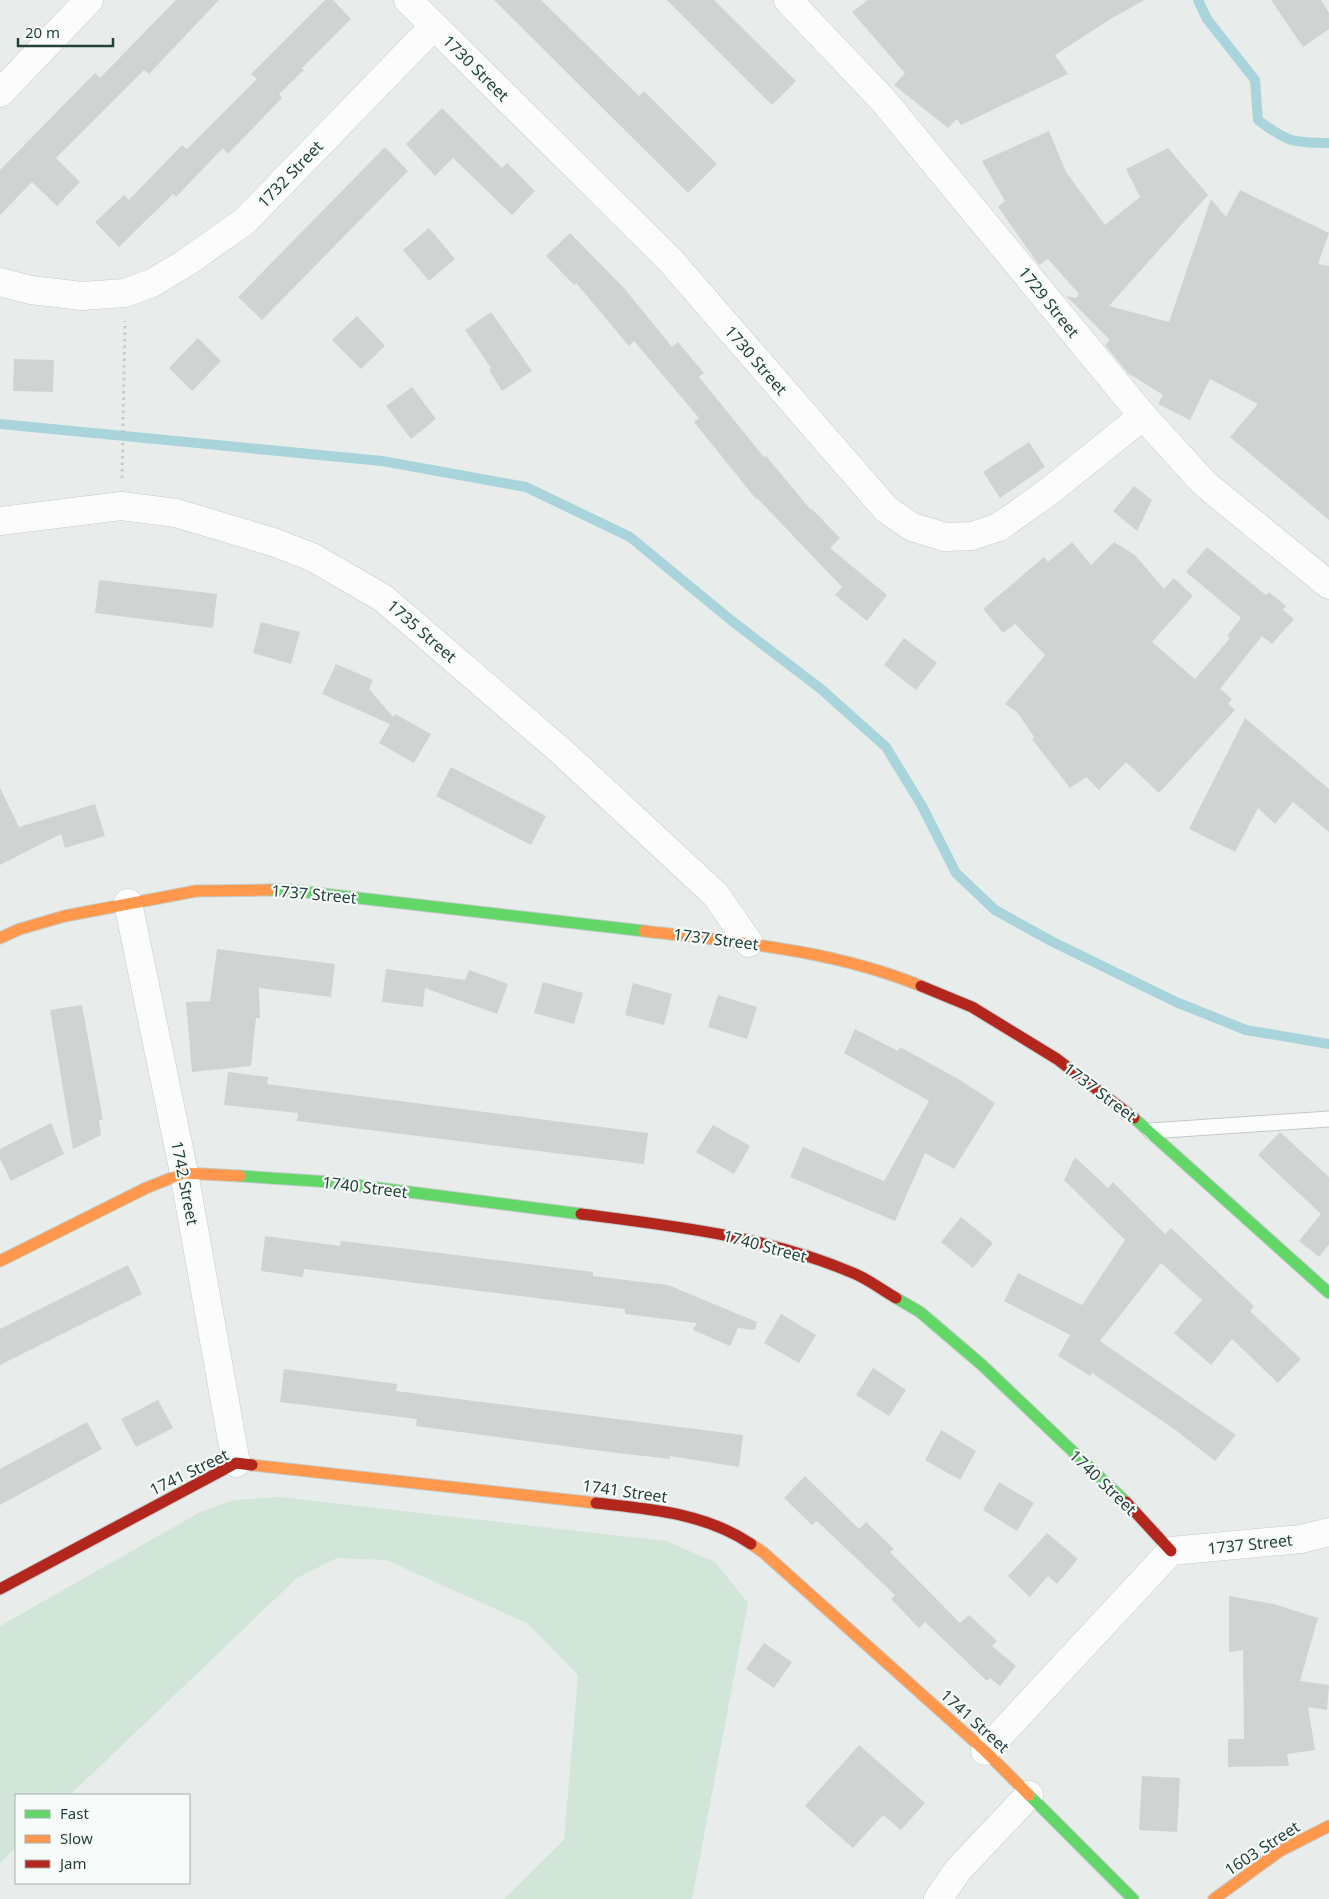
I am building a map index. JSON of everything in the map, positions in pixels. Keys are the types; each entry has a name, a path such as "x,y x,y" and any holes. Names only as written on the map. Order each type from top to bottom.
{"street":[{"path":"0,92 89,0"},
{"name":"1730 Street","path":"408,0 670,260 886,509 912,527 945,537 972,536 999,527 1047,493 1143,416"},
{"name":"1729 Street","path":"788,0 883,100 1143,416 1205,484 1329,585"},
{"name":"1732 Street","path":"0,282 31,290 82,296 125,293 152,283 184,264 245,221 434,26"},
{"name":"1735 Street","path":"0,521 121,506 176,513 273,542 312,557 383,598 562,752 716,896 749,943"},
{"name":"1737 Street","path":"0,938 20,929 65,916 196,891 289,890 749,943 815,954 894,975 972,1007 1056,1059 1150,1131 1329,1293"},
{"name":"1742 Street","path":"128,903 184,1173 236,1463"},
{"name":"1740 Street","path":"0,1261 146,1188 184,1173 331,1182 700,1229 770,1245 854,1273 920,1312 982,1365 1127,1503 1171,1551"},
{"name":"1741 Street","path":"0,1589 236,1463 653,1509 707,1521 740,1537 764,1553 985,1751 1133,1899"},
{"name":"1737 Street","path":"1171,1551 1301,1539 1329,1532"},
{"path":"985,1751 1171,1551"},
{"path":"938,1899 958,1870 1030,1795"},
{"name":"1603 Street","path":"1214,1899 1280,1852 1329,1826"}],"lane":[{"path":"1150,1131 1329,1119"}],"path":[{"path":"121,506 125,293"}],"green space":[{"path":"280,1497 666,1541 715,1562 748,1603 692,1899 504,1899 564,1840 578,1675 527,1623 386,1560 337,1558 297,1578 71,1794 15,1794 15,1848 0,1863 0,1626 202,1511 234,1500"}],"building":[{"path":"176,0 219,0 149,74 144,70 56,158 80,182 57,206 32,182 0,215 0,170 95,73 100,78"},
{"path":"325,0 333,0 351,19 302,68 304,70 279,94 282,98 228,154 223,148 176,197 173,194 119,247 95,222 124,195 129,200 182,145 187,149 257,79 251,74"},
{"path":"494,0 541,0 639,96 644,91 717,164 688,193"},
{"path":"667,0 714,0 796,81 772,105"},
{"path":"868,0 1145,0 1112,18 1055,55 1068,74 961,125 957,119 948,128 894,85 905,73 852,12"},
{"path":"1271,0 1321,0 1329,13 1329,29 1303,47"},
{"path":"442,108 502,168 507,163 535,191 512,215 453,158 435,176 406,144"},
{"path":"1049,131 1066,172 1105,225 1140,197 1126,169 1168,148 1208,195 1109,306 1169,322 1211,199 1226,217 1240,190 1329,233 1318,264 1329,266 1329,520 1230,437 1258,404 1210,379 1190,420 1158,404 1163,395 1128,373 1105,345 1110,340 1066,296 1076,298 1079,294 1048,259 1039,265 998,207 1005,201 982,161"},
{"path":"385,147 408,171 262,320 238,297"},
{"path":"429,228 455,259 429,281 403,250"},
{"path":"570,233 624,288 672,347 678,342 704,373 699,377 764,457 766,456 811,510 840,538 830,548 887,595 867,621 835,595 842,587 756,499 694,422 699,418 634,341 629,346 576,283 574,285 546,256"},
{"path":"491,312 532,371 502,391 489,370 491,368 465,330"},
{"path":"357,316 385,346 361,369 332,340"},
{"path":"198,338 221,361 192,391 169,368"},
{"path":"14,359 54,360 53,392 13,391"},
{"path":"412,387 436,419 411,439 386,406"},
{"path":"1029,442 1045,467 1000,498 983,472"},
{"path":"1134,486 1152,500 1137,531 1113,511"},
{"path":"1072,542 1091,565 1114,542 1135,555 1164,589 1174,578 1193,596 1152,642 1195,679 1230,638 1227,636 1241,618 1186,572 1207,547 1266,595 1269,592 1286,606 1283,610 1294,619 1272,644 1262,636 1220,689 1232,699 1228,704 1235,710 1159,793 1126,762 1099,790 1086,777 1070,788 1032,739 1034,737 1017,712 1005,704 1045,655 1015,624 1003,633 983,609 1044,557 1048,562"},
{"path":"99,580 217,594 213,628 95,613"},
{"path":"261,622 300,632 291,664 253,653"},
{"path":"904,638 937,663 916,690 884,665"},
{"path":"336,664 373,680 369,689 393,717 395,714 431,734 414,763 379,743 390,724 322,694"},
{"path":"1245,718 1329,789 1329,832 1293,802 1275,824 1258,808 1235,852 1189,829"},
{"path":"451,767 546,816 531,845 436,796"},
{"path":"0,788 19,827 95,804 105,836 65,848 61,834 0,865"},
{"path":"217,949 335,964 331,997 259,988 260,1018 256,1018 251,1066 192,1072 186,1002 210,1001"},
{"path":"386,969 465,980 469,970 508,984 497,1014 425,988 423,1007 382,1002"},
{"path":"543,982 583,993 574,1024 534,1013"},
{"path":"633,983 672,994 664,1025 625,1015"},
{"path":"718,995 757,1007 747,1039 708,1027"},
{"path":"82,1005 103,1120 99,1120 101,1135 73,1149 50,1010"},
{"path":"855,1029 898,1051 900,1047 960,1080 995,1103 954,1169 925,1153 895,1221 790,1177 803,1147 884,1181 929,1101 844,1053"},
{"path":"228,1072 268,1077 267,1084 648,1133 644,1164 297,1121 298,1113 224,1105"},
{"path":"51,1123 64,1154 11,1181 0,1159 0,1149"},
{"path":"713,1125 750,1146 734,1174 696,1152"},
{"path":"1280,1132 1329,1177 1329,1244 1319,1257 1299,1241 1321,1214 1258,1155"},
{"path":"1075,1157 1108,1188 1113,1182 1165,1234 1171,1228 1254,1306 1250,1311 1301,1359 1278,1383 1232,1339 1211,1365 1174,1333 1202,1300 1161,1263 1100,1341 1236,1435 1215,1461 1174,1429 1092,1373 1090,1376 1058,1356 1070,1335 1004,1301 1018,1273 1082,1305 1125,1240 1064,1180"},
{"path":"961,1217 993,1243 973,1268 941,1242"},
{"path":"265,1236 340,1246 341,1241 408,1249 593,1272 593,1276 668,1285 757,1322 755,1330 738,1328 730,1346 693,1330 697,1323 625,1314 625,1309 304,1269 303,1277 261,1271"},
{"path":"128,1265 142,1294 0,1365 0,1329"},
{"path":"781,1314 816,1335 799,1363 764,1343"},
{"path":"873,1368 906,1390 889,1416 856,1395"},
{"path":"284,1369 397,1384 396,1391 743,1435 739,1467 670,1456 670,1459 609,1452 416,1426 417,1419 280,1402"},
{"path":"158,1400 173,1428 136,1447 121,1419"},
{"path":"87,1422 102,1449 0,1505 0,1469"},
{"path":"941,1430 976,1451 960,1480 925,1460"},
{"path":"805,1476 859,1529 866,1522 894,1549 890,1552 960,1623 969,1615 997,1641 992,1646 1016,1666 1000,1686 990,1678 987,1681 925,1622 919,1628 891,1599 895,1595 817,1521 812,1525 784,1498"},
{"path":"999,1482 1034,1503 1017,1531 983,1510"},
{"path":"1047,1533 1078,1559 1057,1584 1048,1576 1030,1597 1008,1576"},
{"path":"1229,1596 1274,1604 1318,1618 1300,1681 1329,1685 1327,1710 1308,1707 1315,1750 1287,1754 1289,1766 1228,1767 1228,1739 1244,1739 1243,1650 1229,1652"},
{"path":"764,1643 792,1662 774,1688 746,1669"},
{"path":"859,1745 925,1803 901,1830 883,1815 853,1848 805,1806"},
{"path":"1142,1776 1180,1778 1177,1832 1139,1830"}],"waterway":[{"path":"1198,0 1207,19 1255,80 1258,120 1276,133 1291,140 1307,143 1329,143"},
{"path":"0,424 382,461 526,487 630,537 732,621 821,689 886,747 922,806 956,873 995,910 1053,942 1176,1002 1246,1030 1329,1044"}],"traffic: fast":[{"path":"269,890 289,890 644,931"},
{"path":"1134,1118 1329,1293"},
{"path":"240,1176 331,1182 581,1214"},
{"path":"896,1298 920,1312 982,1365 1126,1502"},
{"path":"1029,1795 1133,1899"}],"traffic: slow":[{"path":"0,938 20,929 65,916 196,891 269,890"},
{"path":"644,931 784,949 854,964 921,986"},
{"path":"0,1261 146,1188 184,1173 240,1176"},
{"path":"252,1465 596,1503"},
{"path":"751,1544 764,1553 985,1751 1029,1795"},
{"path":"1214,1899 1280,1851 1329,1826"}],"traffic: jam":[{"path":"921,986 972,1007 1057,1059 1134,1118"},
{"path":"581,1214 685,1228 753,1241 787,1250 853,1273 870,1281 896,1298"},
{"path":"0,1589 236,1463 252,1465"},
{"path":"1126,1502 1171,1551"},
{"path":"596,1503 657,1510 696,1519 715,1525 751,1544"}]}
